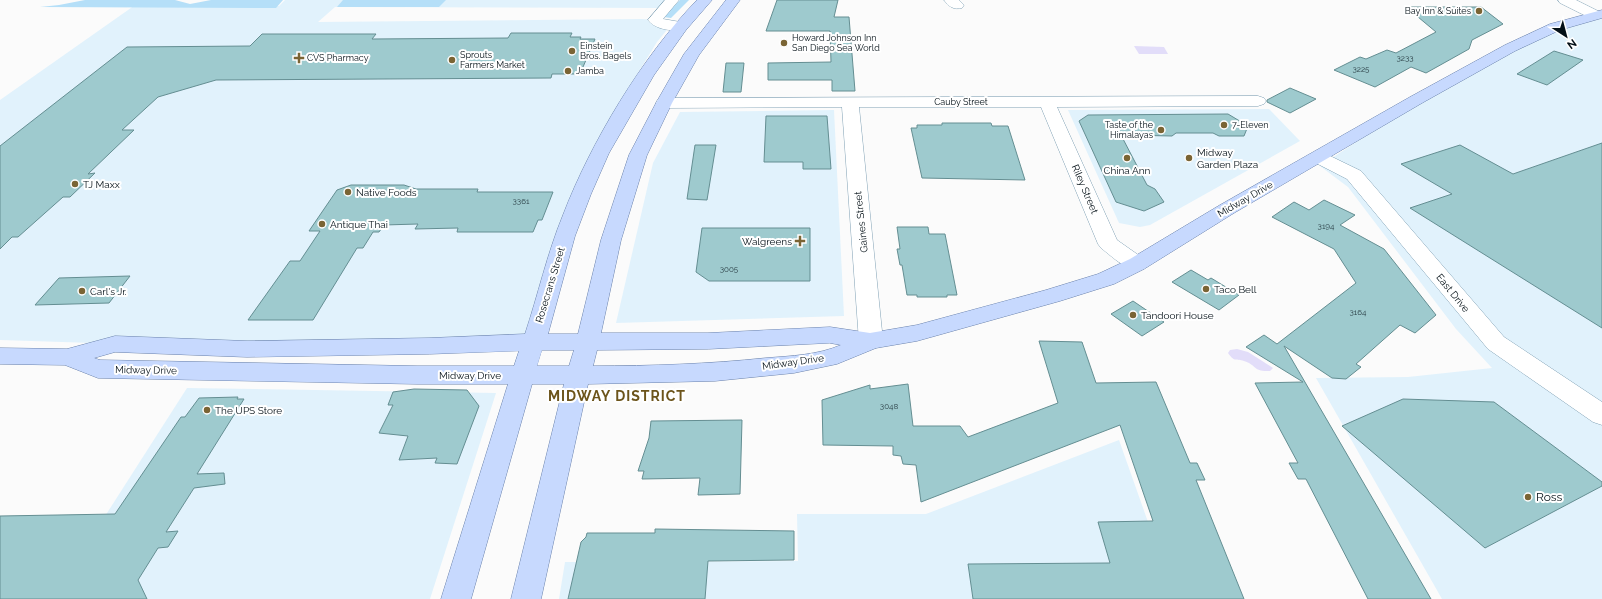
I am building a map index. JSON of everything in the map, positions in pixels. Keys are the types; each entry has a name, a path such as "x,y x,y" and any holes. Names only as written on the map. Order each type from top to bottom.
{"main road":[{"name":"Rosecrans Street","path":"456,599 515,396 523,375 565,236 590,172 604,144 631,99 664,49 681,26 705,0"},
{"path":"526,599 569,409 588,342 611,240 638,155 664,103 692,54 733,0"},
{"name":"Midway Drive","path":"67,357 102,370 417,375 579,375 714,372 782,365 837,356 871,341 917,333 1052,296 1106,279 1137,264 1218,214 1510,48 1555,27 1598,15"},
{"name":"Midway Drive","path":"0,356 67,357 115,344 247,349 436,346 533,342 708,341 824,335 871,341"}],"street":[{"path":"672,0 655,20 660,24 681,26"},
{"path":"1565,0 1598,15"},
{"name":"Cauby Street","path":"664,103 1258,101"},
{"name":"Riley Street","path":"1047,102 1108,244 1137,264"},
{"name":"Gaines Street","path":"850,103 869,298 871,341"},
{"name":"East Drive","path":"1318,157 1354,175 1496,342 1602,415"}],"shaded area":[{"path":"85,0 175,0 190,4 211,0 283,0 276,8 40,7"},
{"path":"285,0 672,0 664,8 335,7 318,22 642,19 655,20 671,25 657,42 614,112 527,340 93,343 0,340 0,100 138,3 279,6"},
{"path":"343,0 446,0 439,7 337,7"},
{"path":"680,0 689,0 671,18 663,17"},
{"path":"1602,16 1602,599 1442,599 1316,378 1408,377 1492,368 1456,329 1348,187 1320,166 1400,113 1540,35"},
{"path":"1134,46 1164,47 1168,54 1139,54"},
{"path":"1269,109 1300,141 1150,225 1140,227 1119,223 1068,110"},
{"path":"834,110 844,316 616,323 653,163 680,112"},
{"path":"1237,349 1248,352 1273,368 1270,371 1265,371 1241,360 1234,359 1228,353 1230,350"},
{"path":"187,388 496,393 430,599 52,599"},
{"path":"1119,440 1148,522 1140,521 1167,599 559,599 565,562 798,561 797,514 926,514"}],"building":[{"path":"777,0 838,0 834,17 849,17 855,91 832,91 832,80 768,80 768,63 831,62 830,31 766,31"},
{"path":"1406,7 1481,7 1503,24 1472,40 1469,49 1426,73 1411,67 1375,87 1334,70 1360,57 1366,59 1387,50 1396,53 1436,32"},
{"path":"511,33 572,33 570,37 595,39 580,74 552,74 551,78 216,80 158,97 122,130 134,130 88,174 95,173 70,197 63,197 18,237 12,237 0,249 0,146 127,47 250,46 262,34 376,34 372,39 508,38"},
{"path":"1554,51 1583,60 1547,85 1517,74"},
{"path":"726,63 744,63 741,92 723,92"},
{"path":"1290,88 1316,99 1290,113 1267,102 1267,100"},
{"path":"1228,114 1248,126 1244,136 1219,136 1213,133 1176,133 1172,136 1125,135 1126,137 1122,137 1147,185 1155,189 1164,202 1144,211 1116,202 1079,121 1088,115"},
{"path":"766,116 827,116 831,169 803,169 803,162 764,162"},
{"path":"942,123 991,123 992,126 1008,126 1025,180 922,178 911,128 917,128 917,125 942,125"},
{"path":"1602,143 1602,328 1410,208 1452,194 1401,164 1460,145 1513,174"},
{"path":"695,145 716,145 707,200 687,199"},
{"path":"351,185 404,185 416,189 478,189 477,192 553,192 542,220 538,220 533,232 457,232 458,228 415,229 418,224 384,225 379,232 373,232 363,248 357,248 313,320 248,320 290,261 300,261 320,231 309,231 337,190"},
{"path":"1324,200 1355,215 1340,225 1384,249 1436,315 1415,333 1400,325 1356,364 1361,367 1346,379 1332,378 1284,346 1431,599 1368,599 1306,479 1298,479 1289,463 1298,463 1255,383 1303,382 1246,347 1264,335 1277,344 1356,283 1334,249 1272,217 1294,202 1309,210"},
{"path":"897,227 928,227 929,234 945,234 957,295 947,295 947,297 917,297 917,295 907,295 902,265 900,265 897,249 900,249"},
{"name":"Walgreens","path":"702,228 810,228 810,281 709,281 696,272"},
{"name":"Taco Bell","path":"1191,270 1208,280 1211,278 1239,295 1219,310 1172,282"},
{"path":"130,276 109,303 35,305 59,278"},
{"path":"1133,301 1164,322 1142,336 1111,314"},
{"path":"1039,341 1082,342 1096,383 1156,382 1190,463 1197,463 1205,480 1196,480 1244,599 973,599 968,564 1110,563 1098,522 1153,521 1120,425 921,502 916,465 903,464 901,456 893,455 893,446 823,445 822,400 870,385 870,389 908,384 913,426 960,426 968,437 1058,403"},
{"path":"414,389 467,390 479,406 457,464 435,463 437,458 399,460 408,436 379,433 393,405 388,405 393,392"},
{"path":"238,397 237,399 244,399 197,474 224,473 225,484 194,488 166,532 178,531 168,547 158,548 138,580 147,599 0,599 0,516 115,514 181,417 185,417 199,398"},
{"path":"1403,399 1494,402 1602,482 1602,486 1485,548 1342,426"},
{"path":"742,420 740,494 698,495 700,478 642,479 644,471 638,471 649,438 651,421"},
{"path":"655,529 794,531 794,560 708,561 705,599 568,599 581,542 586,537 587,533 655,533"}],"place":[{"name":"Bay Inn & Suites","path":"1479,11"},
{"name":"Howard Johnson Inn San Diego Sea World","path":"784,43"},
{"name":"Einstein Bros. Bagels","path":"572,51"},
{"name":"CVS Pharmacy","path":"299,58"},
{"name":"Sprouts Farmers Market","path":"452,60"},
{"name":"Jamba","path":"568,71"},
{"name":"7-Eleven","path":"1224,125"},
{"name":"Taste of the Himalayas","path":"1161,130"},
{"name":"China Ann","path":"1127,158"},
{"name":"Midway Garden Plaza","path":"1189,158"},
{"name":"TJ Maxx","path":"75,184"},
{"name":"Native Foods","path":"348,192"},
{"name":"Antique Thai","path":"322,224"},
{"name":"Walgreens","path":"800,241"},
{"name":"Taco Bell","path":"1206,289"},
{"name":"Carl's Jr.","path":"82,291"},
{"name":"Tandoori House","path":"1133,315"},
{"name":"The UPS Store","path":"207,410"},
{"name":"Ross","path":"1528,497"}],"district":[{"name":"MIDWAY DISTRICT","path":"617,396"}]}
